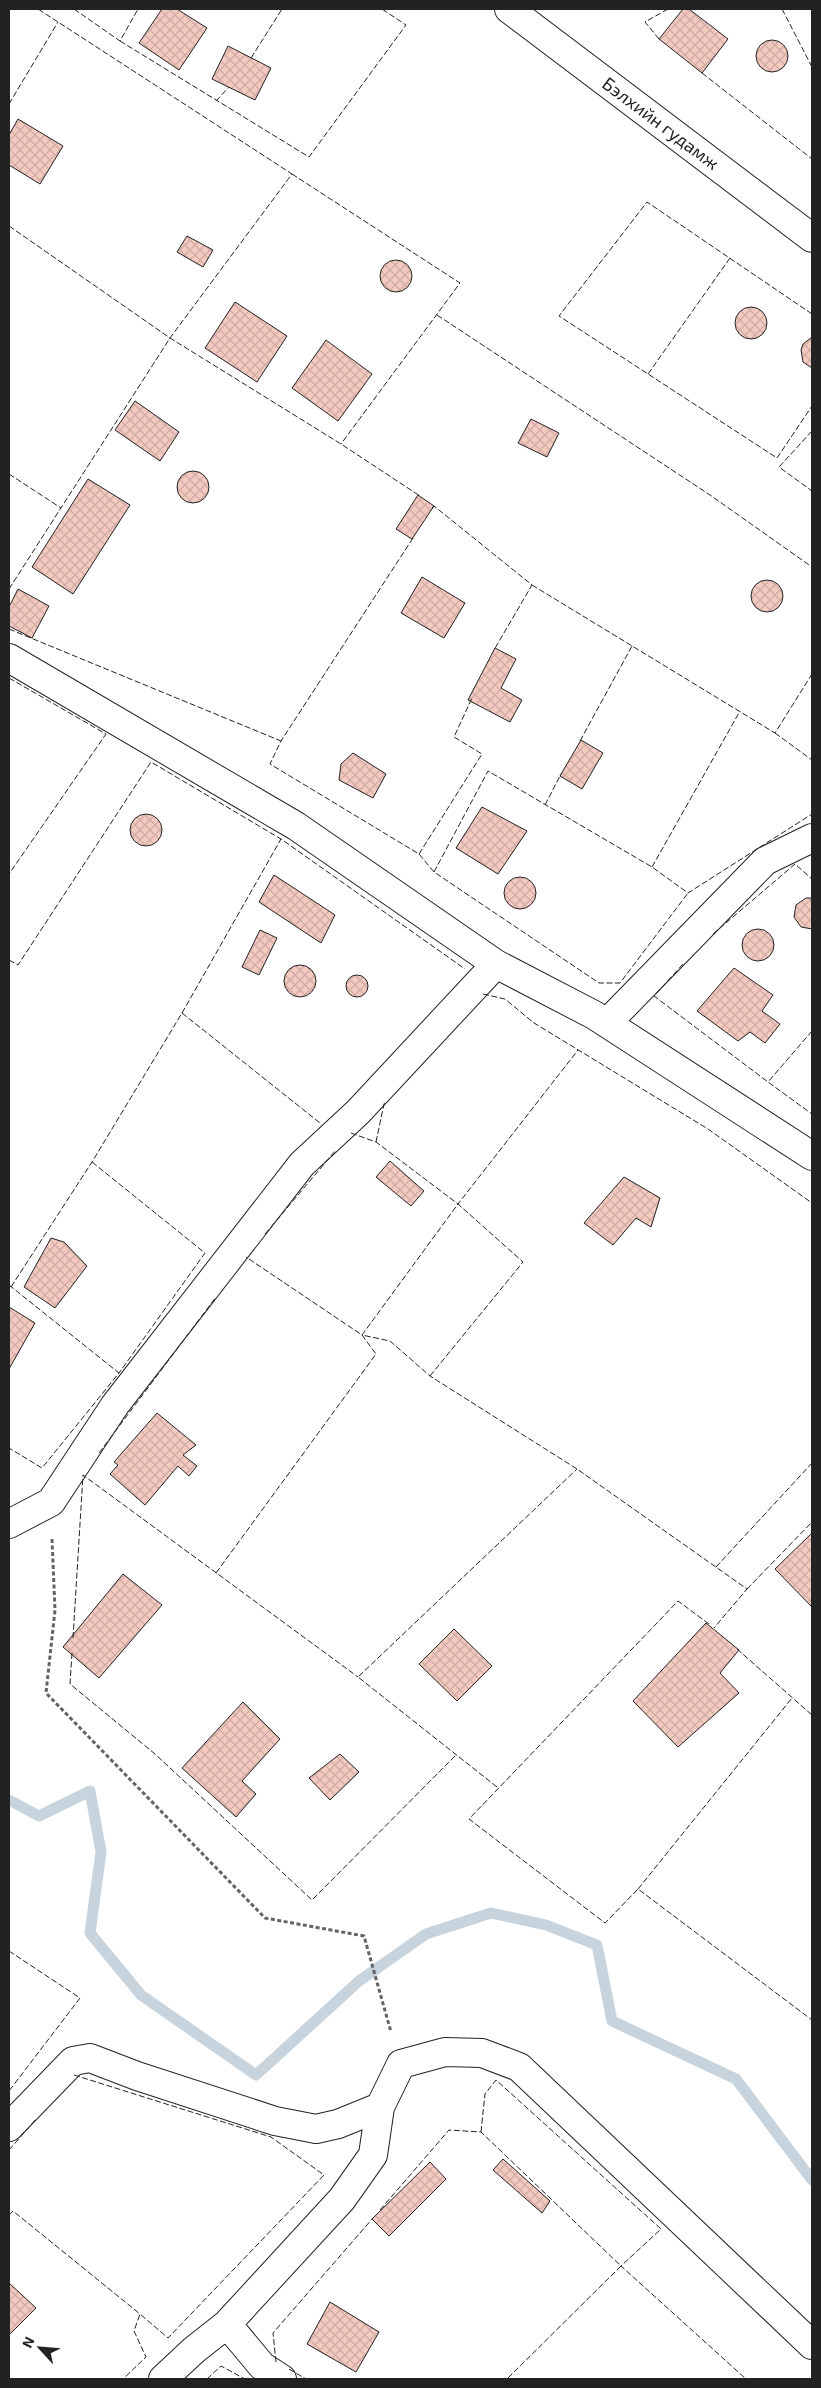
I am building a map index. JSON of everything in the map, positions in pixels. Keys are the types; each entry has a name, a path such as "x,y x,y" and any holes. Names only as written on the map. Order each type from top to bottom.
{"street":[{"name":"Бэлхийн гудамж","path":"509,9 812,238"},
{"path":"9,658 296,826 496,964 607,1023 812,1156"},
{"path":"607,1023 765,861 812,838"},
{"path":"9,1524 51,1502 115,1405 302,1164 358,1112 496,964"},
{"path":"163,2379 194,2350 227,2324 342,2199 373,2155 380,2107 401,2064 445,2052 482,2053 519,2067 812,2345"},
{"path":"9,2127 73,2061 90,2058 137,2076 275,2121 316,2129 338,2124 380,2107"},
{"path":"227,2324 262,2366 282,2379"}],"path":[{"path":"51,1502 55,1610 46,1693 265,1918 364,1936 401,2064"}],"building":[{"path":"162,9 177,9 207,28 179,70 139,43"},
{"path":"683,9 689,9 728,39 702,73 659,39"},
{"path":"772,40 778,41 783,45 787,50 787,62 783,67 778,71 772,72 766,71 761,67 757,62 756,56 757,50 761,45 766,41"},
{"path":"228,46 271,68 255,100 212,79"},
{"path":"18,119 63,146 40,184 9,165 9,135"},
{"path":"187,236 213,250 203,267 177,252"},
{"path":"396,260 402,261 407,265 411,270 411,282 407,287 402,291 396,292 390,291 385,287 381,282 380,276 381,270 385,265 390,261"},
{"path":"235,302 287,336 257,382 205,348"},
{"path":"751,307 757,308 762,312 766,317 766,329 762,334 757,338 751,339 745,338 740,334 736,329 735,323 736,317 740,312 745,308"},
{"path":"812,337 812,368 803,362 801,350 803,344"},
{"path":"326,340 372,374 338,421 292,388"},
{"path":"135,401 179,432 160,461 115,430"},
{"path":"531,419 559,433 547,457 518,443"},
{"path":"193,471 199,472 204,476 208,481 208,493 204,498 199,502 193,503 187,502 182,498 178,493 177,487 178,481 182,476 187,472"},
{"path":"88,479 130,505 73,594 32,567"},
{"path":"418,495 434,506 412,539 396,529"},
{"path":"422,577 465,603 444,638 401,613"},
{"path":"767,580 773,581 778,585 782,590 782,602 778,607 773,611 767,612 761,611 756,607 752,602 751,596 752,590 756,585 761,581"},
{"path":"18,589 49,606 32,638 9,626 9,607"},
{"path":"495,648 516,659 501,688 522,700 510,722 468,700"},
{"path":"581,740 603,753 582,789 560,776"},
{"path":"353,753 386,774 373,798 339,780 341,764"},
{"path":"482,807 527,831 498,874 456,848"},
{"path":"146,814 152,815 157,819 161,824 161,836 157,841 152,845 146,846 140,845 135,841 131,836 130,830 131,824 135,819 140,815"},
{"path":"274,875 335,915 321,943 259,902"},
{"path":"520,877 526,878 531,882 535,887 535,899 531,904 526,908 520,909 514,908 509,904 505,899 504,893 505,887 509,882 514,878"},
{"path":"806,898 812,898 812,929 801,927 794,917 796,905"},
{"path":"758,929 764,930 769,934 773,939 773,951 769,956 764,960 758,961 752,960 747,956 743,951 742,945 743,939 747,934 752,930"},
{"path":"260,930 277,938 259,975 242,967"},
{"path":"300,965 306,966 311,970 315,975 315,987 311,992 306,996 300,997 294,996 289,992 285,987 284,981 285,975 289,970 294,966"},
{"path":"734,968 773,995 762,1011 780,1024 765,1043 750,1032 738,1041 697,1011"},
{"path":"357,975 365,978 368,986 365,994 357,997 349,994 346,986 349,978"},
{"path":"390,1161 424,1191 411,1206 376,1177"},
{"path":"624,1177 660,1198 651,1227 636,1218 613,1245 584,1223"},
{"path":"51,1238 64,1242 87,1266 55,1308 24,1287"},
{"path":"9,1307 35,1323 9,1369"},
{"path":"157,1413 196,1445 183,1455 197,1466 189,1476 178,1466 145,1505 110,1474 118,1465 114,1462"},
{"path":"812,1533 812,1607 775,1569"},
{"path":"123,1574 162,1605 99,1678 63,1647"},
{"path":"706,1623 739,1650 720,1673 739,1693 678,1747 633,1701"},
{"path":"454,1629 492,1666 457,1701 419,1664"},
{"path":"243,1702 280,1739 242,1781 256,1794 236,1817 182,1768"},
{"path":"340,1754 359,1772 330,1800 309,1778"},
{"path":"503,2159 550,2201 542,2213 493,2170"},
{"path":"430,2162 446,2179 389,2236 372,2219"},
{"path":"9,2283 36,2308 9,2335"},
{"path":"330,2302 379,2332 356,2372 307,2344"}],"waterway":[{"path":"9,1800 39,1816 90,1791 101,1852 90,1933 141,1995 256,2075 359,1981 426,1934 491,1913 546,1925 597,1945 612,2021 736,2079 812,2180"}],"fence":[{"path":"9,589 170,338 292,174 38,9"},
{"path":"74,9 120,41 138,9"},
{"path":"251,58 282,9"},
{"path":"120,41 309,157 406,25 382,9"},
{"path":"659,39 645,22 668,9"},
{"path":"782,9 812,67"},
{"path":"9,104 58,22"},
{"path":"702,73 812,159"},
{"path":"216,101 229,87"},
{"path":"292,174 460,283 341,444"},
{"path":"812,314 647,202 559,316 777,458 812,406"},
{"path":"9,226 170,338 341,444 420,496"},
{"path":"648,374 730,258"},
{"path":"437,315 710,495 812,567"},
{"path":"812,431 779,467 812,491"},
{"path":"9,474 61,508"},
{"path":"432,508 434,506 532,585 494,650"},
{"path":"413,538 281,741 270,764 419,854 434,872 599,983 620,983 688,893"},
{"path":"532,585 775,733 812,674"},
{"path":"9,629 281,741"},
{"path":"580,741 632,646"},
{"path":"9,678 106,734 9,874"},
{"path":"419,854 482,754 454,737 472,698"},
{"path":"652,867 740,711"},
{"path":"775,733 812,760"},
{"path":"9,960 18,965 151,762 281,839"},
{"path":"434,872 488,771 652,867 688,893 812,814"},
{"path":"545,805 561,774"},
{"path":"11,1287 92,1162 182,1013 281,839 465,969"},
{"path":"713,934 795,864 812,879"},
{"path":"683,964 654,996 768,1082"},
{"path":"483,994 505,999 534,1023 708,1129 812,1203"},
{"path":"182,1013 320,1123"},
{"path":"812,1031 768,1082 812,1114"},
{"path":"351,1133 376,1142 458,1204 578,1050"},
{"path":"376,1142 386,1101"},
{"path":"265,1234 336,1150"},
{"path":"92,1162 205,1253 119,1373"},
{"path":"430,1376 523,1262 458,1204 362,1335 390,1341 430,1376 577,1469 747,1589 714,1628"},
{"path":"216,1573 376,1354 362,1335 246,1257"},
{"path":"9,1285 119,1373 42,1468 9,1448"},
{"path":"99,1453 216,1297"},
{"path":"716,1567 812,1463"},
{"path":"497,1787 358,1677 577,1469"},
{"path":"73,1638 83,1475 358,1677"},
{"path":"747,1589 812,1522"},
{"path":"709,1624 678,1601 469,1819 605,1923 638,1889 812,2020"},
{"path":"737,1649 812,1715"},
{"path":"72,1653 70,1684 155,1754 312,1900 456,1755"},
{"path":"638,1889 792,1698"},
{"path":"9,1951 80,1998 9,2091"},
{"path":"74,2075 271,2137 324,2175 168,2338 140,2314"},
{"path":"481,2132 485,2094 496,2080 661,2229 621,2266 746,2379"},
{"path":"9,2150 37,2118"},
{"path":"380,2210 449,2130 481,2132 621,2266 507,2379"},
{"path":"9,2215 13,2211 140,2314 134,2331 146,2357 123,2379"},
{"path":"276,2362 273,2333 373,2218"},
{"path":"207,2379 221,2366 245,2379"},
{"path":"289,2369 306,2379"}]}
